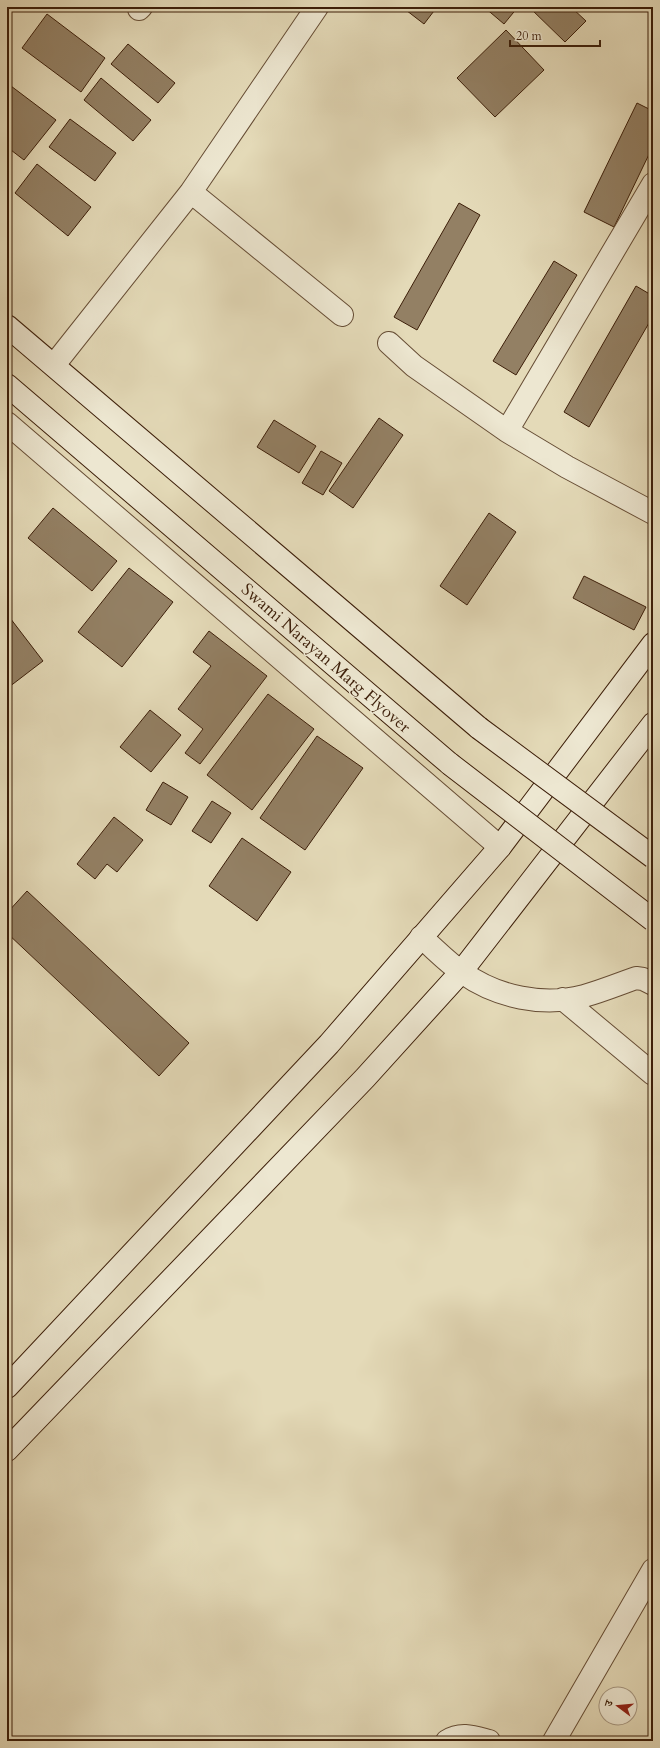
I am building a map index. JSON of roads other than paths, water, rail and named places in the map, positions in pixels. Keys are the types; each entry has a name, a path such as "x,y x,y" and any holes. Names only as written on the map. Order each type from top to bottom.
{"street":[{"path":"54,365 191,192 317,7"},
{"path":"507,431 653,184"},
{"path":"191,192 342,315"},
{"path":"7,326 479,728 653,857"},
{"path":"390,343 414,366 507,431 653,513"},
{"name":"Swami Narayan Marg Flyover","path":"7,385 450,764 653,920"},
{"path":"7,423 500,847"},
{"path":"7,1387 330,1044 500,847 653,644"},
{"path":"7,1450 365,1078 461,972 653,724"},
{"path":"421,937 461,972 487,987 514,997 545,1001 584,996 636,978 643,979 653,984"},
{"path":"563,999 653,1074"},
{"path":"554,1741 653,1570"},
{"path":"447,1741 454,1736 468,1736 489,1741"}]}
